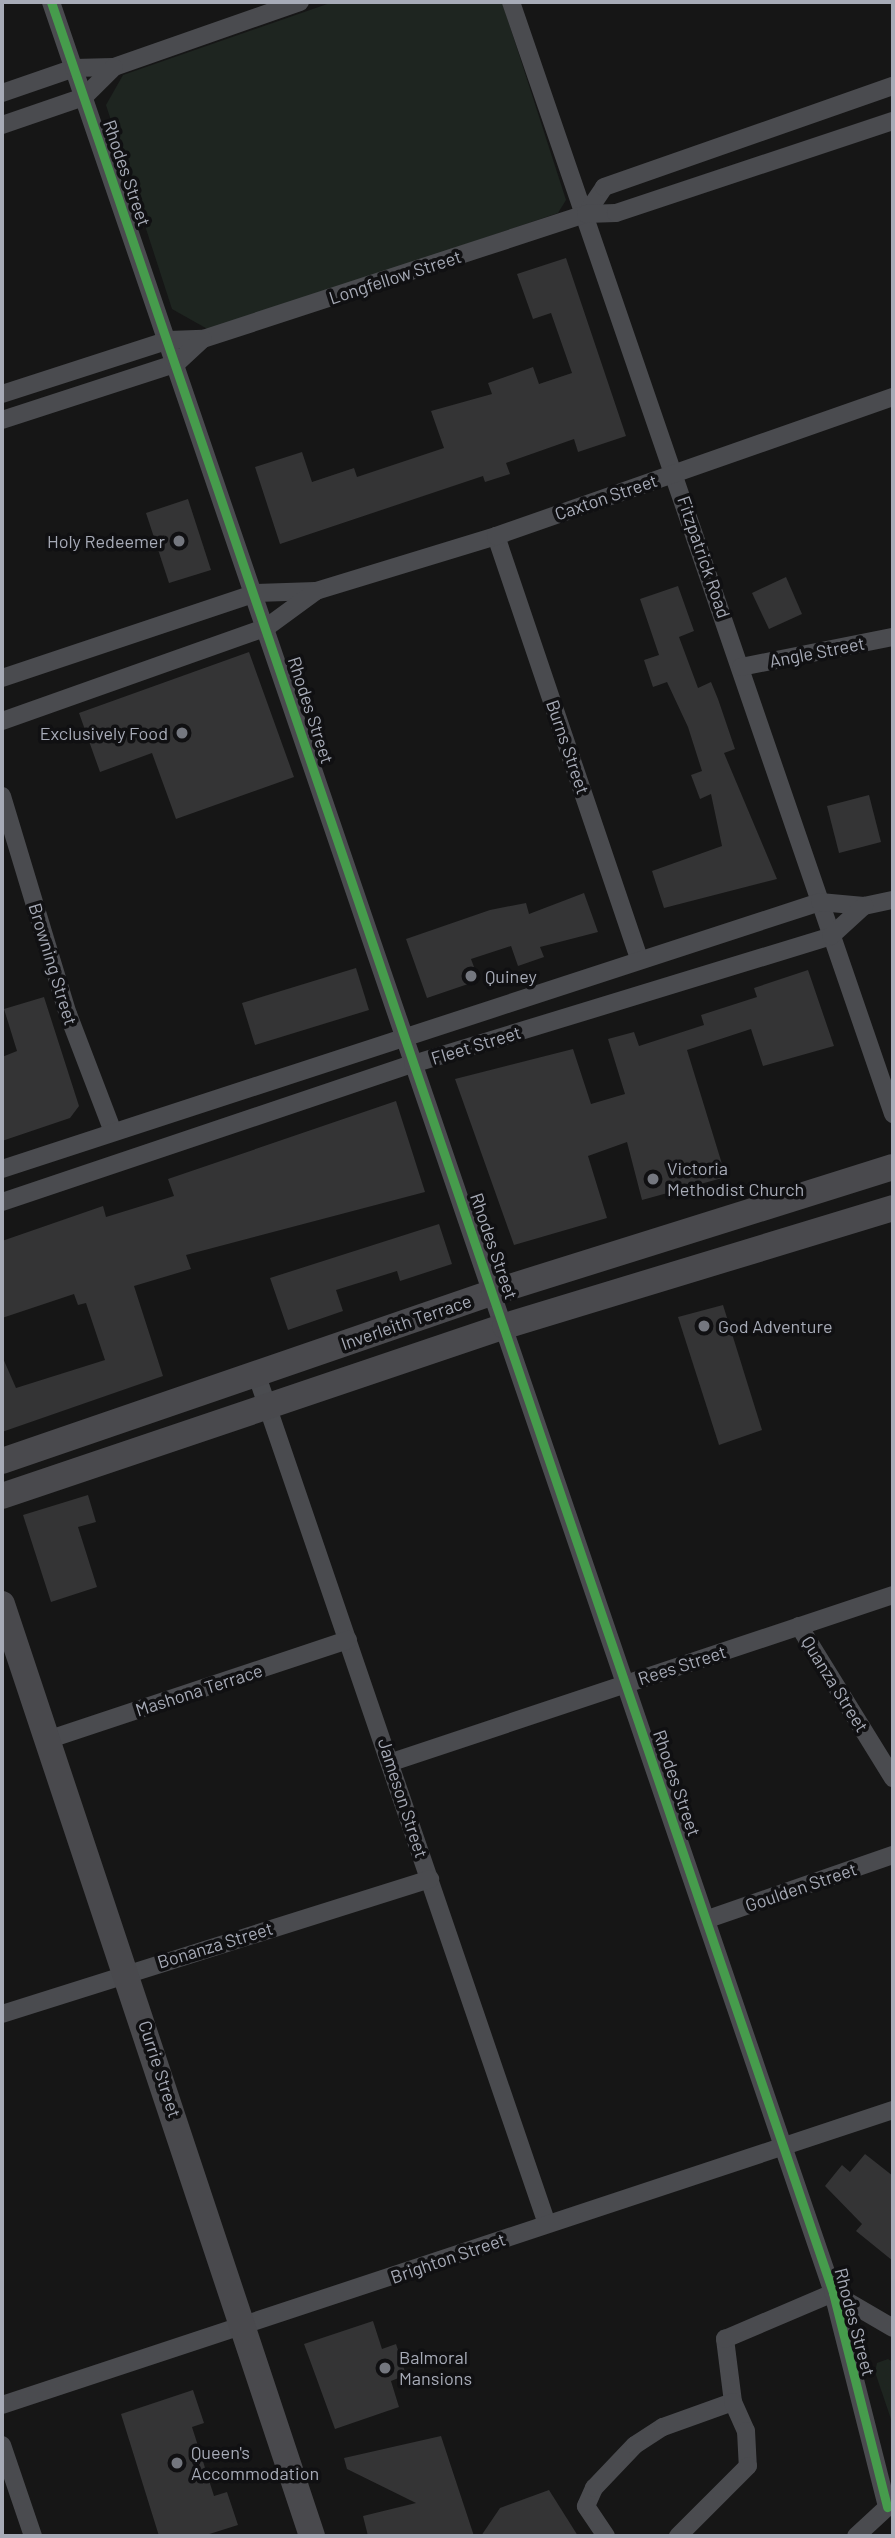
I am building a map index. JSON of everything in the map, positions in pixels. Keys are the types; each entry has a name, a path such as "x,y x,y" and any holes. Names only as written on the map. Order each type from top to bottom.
{"street":[{"name":"Rhodes Street","path":"51,2 256,593 402,1036 494,1292 708,1919 833,2293 890,2505"},
{"path":"2,93 74,68 114,67 300,2"},
{"name":"Fitzpatrick Road","path":"511,2 893,1114"},
{"path":"2,125 83,97 114,67"},
{"path":"586,214 604,187 893,86"},
{"name":"Longfellow Street","path":"2,394 169,340 203,339 586,214 616,213 893,121"},
{"name":"Longfellow Street","path":"2,421 177,363 203,339"},
{"name":"Caxton Street","path":"2,678 256,593 316,591 496,536 893,397"},
{"name":"Burns Street","path":"496,536 639,958"},
{"name":"Caxton Street","path":"2,721 267,627 316,591"},
{"name":"Angle Street","path":"741,667 893,637"},
{"name":"Browning Street","path":"2,796 68,1014 112,1129"},
{"name":"Fleet Street","path":"2,1169 112,1129 820,902 864,906 893,900"},
{"name":"Fleet Street","path":"2,1202 412,1064 831,936 864,906"},
{"name":"Inverleith Terrace","path":"2,1461 494,1292 893,1167"},
{"name":"Inverleith Terrace","path":"2,1496 505,1326 893,1208"},
{"name":"Jameson Street","path":"256,1373 547,2224"},
{"name":"Rees Street","path":"391,1762 893,1595"},
{"name":"Currie Street","path":"2,1604 128,1972 312,2536"},
{"name":"Quanza Street","path":"799,1626 893,1778"},
{"name":"Mashona Terrace","path":"50,1739 348,1640"},
{"name":"Goulden Street","path":"708,1919 893,1855"},
{"name":"Bonanza Street","path":"2,2014 128,1972 430,1879"},
{"name":"Brighton Street","path":"2,2405 244,2329 781,2144 893,2110"},
{"path":"678,2536 748,2466 746,2431 733,2402 725,2339 833,2293 893,2328"},
{"path":"606,2536 586,2506 594,2488 635,2445 663,2427 733,2402"},
{"path":"2,2445 33,2536"},
{"path":"856,2536 890,2505"}],"shaded area":[{"path":"333,2 502,2 566,200 558,213 211,331 172,309 106,105 123,75"},
{"path":"888,2359 893,2362 893,2425 875,2372 877,2363"}],"building":[{"path":"566,258 626,436 578,452 574,439 506,463 510,474 485,482 483,476 280,544 255,467 302,452 312,482 354,468 357,477 444,448 431,411 492,394 488,383 533,367 539,384 572,373 551,313 533,319 517,274"},
{"name":"Holy Redeemer","path":"188,499 211,570 169,583 146,513"},
{"path":"786,577 802,614 769,629 752,593"},
{"path":"678,586 694,631 679,637 698,688 711,682 718,699 735,749 724,753 777,879 664,908 652,871 722,846 711,794 700,799 691,775 702,771 688,727 667,682 653,687 644,660 659,655 640,599"},
{"name":"Exclusively Food","path":"249,652 294,777 176,819 152,753 100,772 79,713"},
{"path":"869,795 881,842 839,853 827,806"},
{"path":"584,893 598,932 540,947 544,957 518,966 511,946 471,959 477,975 471,983 427,998 406,939 490,910 526,903 529,914"},
{"path":"356,968 369,1010 255,1045 242,1003"},
{"path":"808,970 834,1046 763,1066 751,1029 687,1050 726,1177 642,1200 627,1142 588,1156 607,1218 514,1245 455,1079 573,1049 591,1104 625,1094 608,1039 634,1032 639,1046 704,1025 701,1015 757,997 754,988"},
{"path":"44,997 79,1106 70,1118 2,1141 2,1057 17,1051 4,1009"},
{"path":"396,1101 425,1192 186,1255 191,1269 134,1286 163,1376 2,1432 2,1356 16,1388 105,1360 86,1303 78,1305 74,1294 2,1318 2,1241 103,1206 106,1217 174,1196 168,1179"},
{"path":"439,1224 452,1264 400,1281 397,1271 336,1290 343,1311 288,1330 270,1278"},
{"path":"723,1305 762,1430 719,1445 678,1317"},
{"path":"88,1495 96,1522 78,1527 97,1587 51,1602 23,1515"},
{"path":"865,2154 893,2176 893,2261 856,2231 862,2224 825,2186 842,2165 850,2172"},
{"name":"Balmoral Mansions","path":"373,2321 382,2349 396,2344 406,2375 391,2381 399,2407 335,2429 304,2344"},
{"name":"Queen's Accommodation","path":"193,2390 204,2423 192,2427 214,2496 227,2492 238,2525 203,2536 159,2536 121,2414"},
{"path":"441,2436 474,2536 368,2536 363,2516 416,2503 347,2469 344,2458"},
{"path":"549,2490 578,2536 481,2536 500,2508"}],"cycle path":[{"path":"51,2 833,2293 887,2507"}],"place":[{"name":"Holy Redeemer","path":"179,541"},
{"name":"Exclusively Food","path":"182,733"},
{"name":"Quiney","path":"471,976"},
{"name":"Victoria Methodist Church","path":"653,1179"},
{"name":"God Adventure","path":"704,1326"},
{"name":"Balmoral Mansions","path":"385,2368"},
{"name":"Queen's Accommodation","path":"177,2463"}]}
